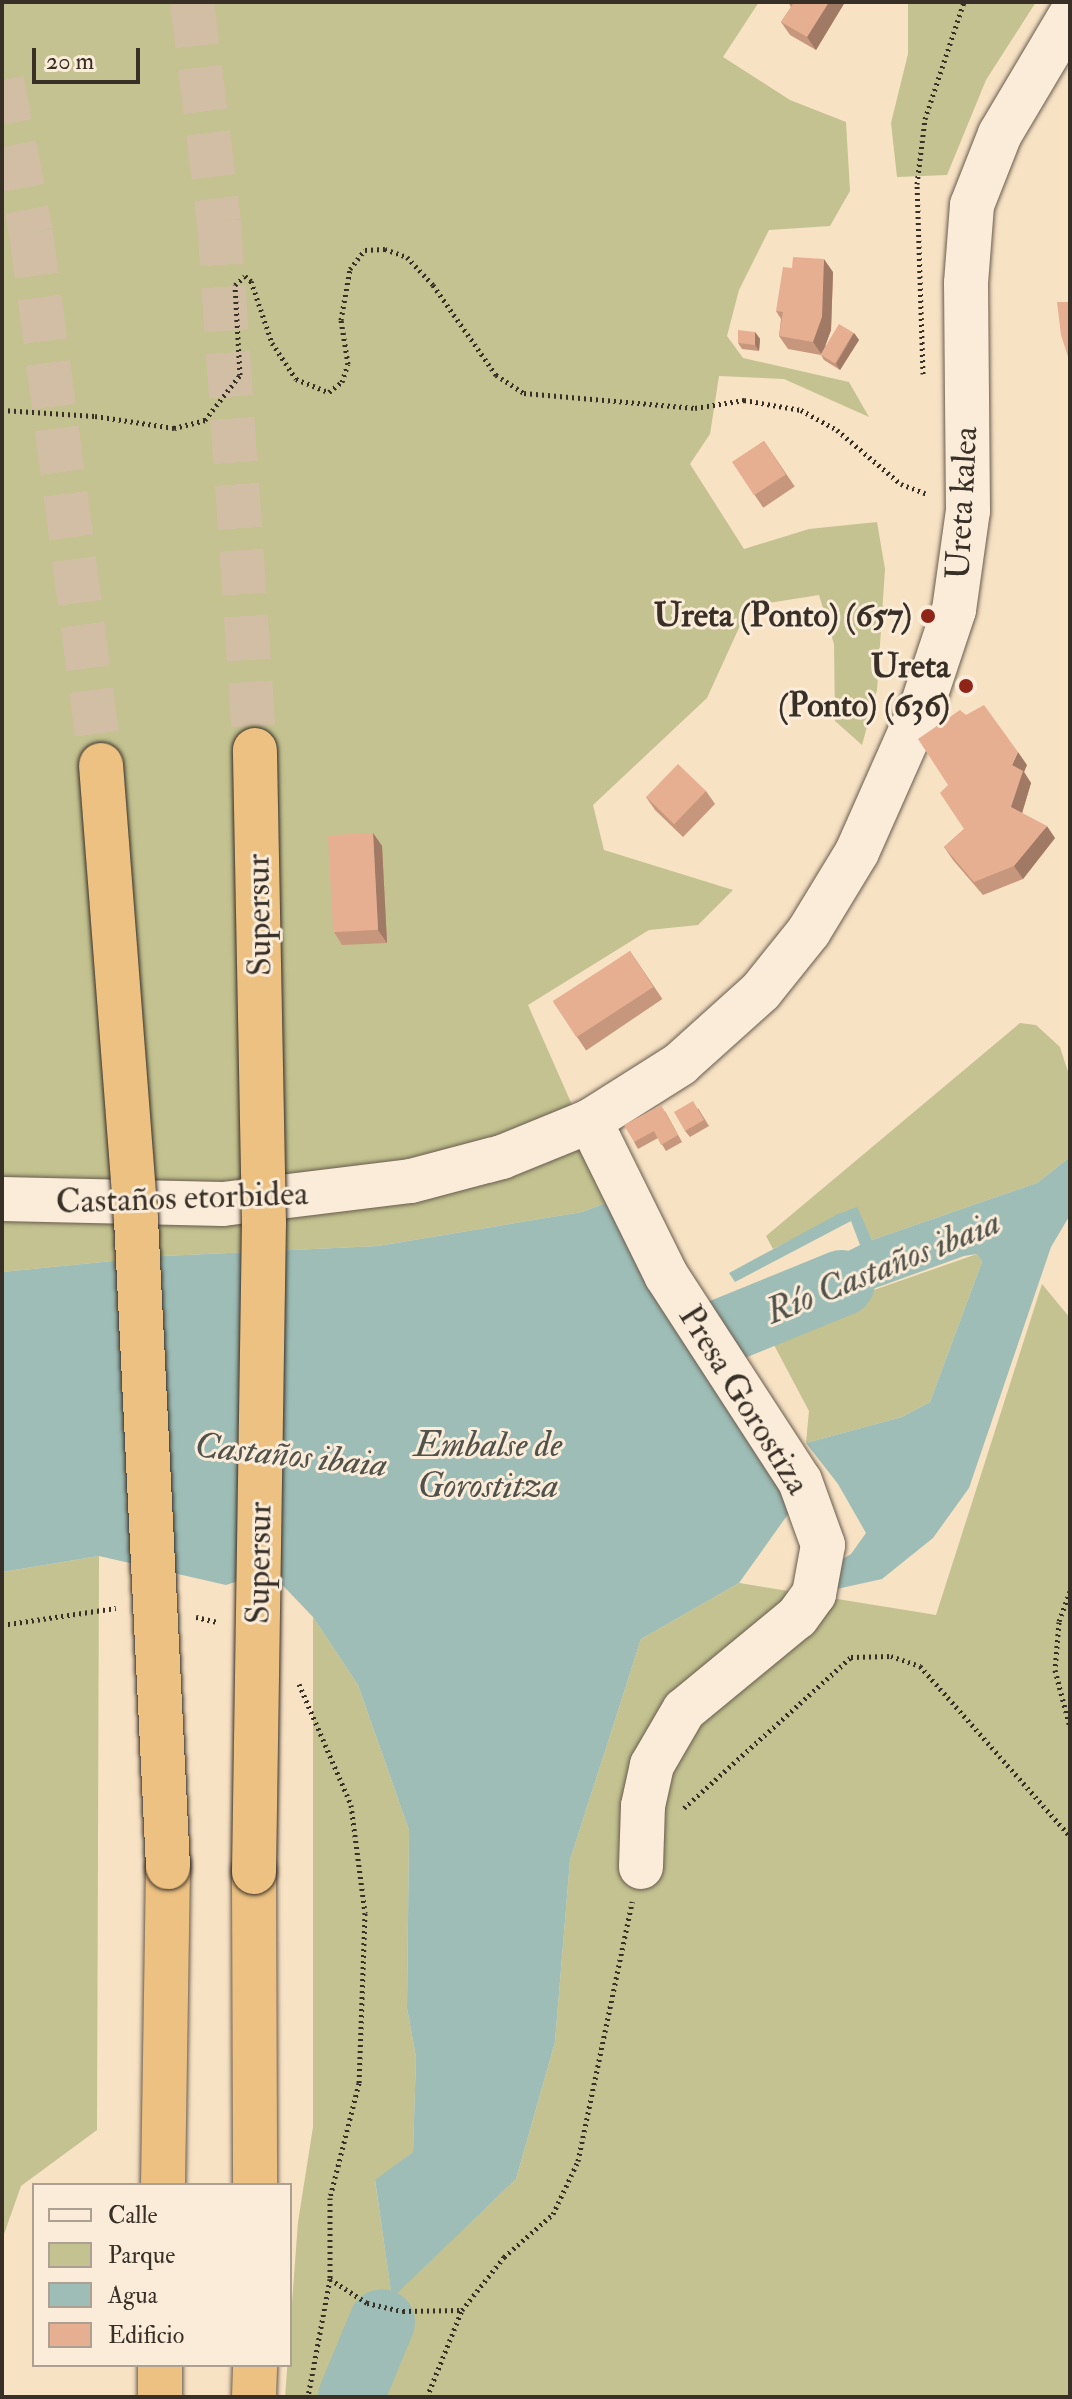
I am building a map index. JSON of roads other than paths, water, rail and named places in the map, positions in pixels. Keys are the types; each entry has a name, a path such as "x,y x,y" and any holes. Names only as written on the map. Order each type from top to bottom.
{"highway":[{"name":"Supersur","path":"255,750 264,1224 254,1872 255,2183"},
{"path":"101,765 136,1219 168,1867 163,2183"},
{"path":"160,2367 160,2397"},
{"path":"254,2397 255,2367"}],"street":[{"name":"Ureta kalea","path":"590,1121 680,1064 722,1030 809,931 857,852 923,703 954,610 967,527 966,283 972,205 1000,134 1070,16"},
{"name":"Castaños etorbidea","path":"2,1199 223,1204 318,1195 411,1181 502,1157 590,1121"},
{"name":"Presa Gorostiza","path":"590,1121 666,1275 800,1481 823,1545 814,1594 797,1617 723,1675 677,1721 652,1765 643,1806 641,1867"}],"water":[{"path":"1070,1157 1070,1215 1051,1247 969,1488 933,1538 882,1579 814,1594 830,1567 851,1554 866,1533 838,1484 806,1443 902,1417 930,1402 982,1262 977,1254 964,1256 765,1328 749,1301 860,1245 851,1221 735,1282 729,1273 838,1214 857,1207 872,1240 1037,1183"},
{"name":"Embalse de Gorostitza","path":"614,1200 796,1503 739,1583 641,1639 570,1860 555,2042 516,2179 392,2298 375,2180 413,2152 416,2057 407,2008 409,1830 358,1685 313,1617 269,1571 226,1585 99,1556 2,1572 2,1272 163,1256 378,1246 582,1212"}],"waterway":[{"name":"Río Castaños ibaia","path":"649,1370 689,1345 842,1283"},
{"path":"351,2397 382,2322"}],"tunnel":[{"path":"192,2 219,221 255,750"},
{"path":"2,80 31,232 101,765"}],"place":[{"name":"Ureta (Ponto) (657)","path":"928,616"},
{"name":"Ureta (Ponto) (636)","path":"966,686"}],"water label":[{"name":"Castaños ibaia","path":"291,1455"}]}
